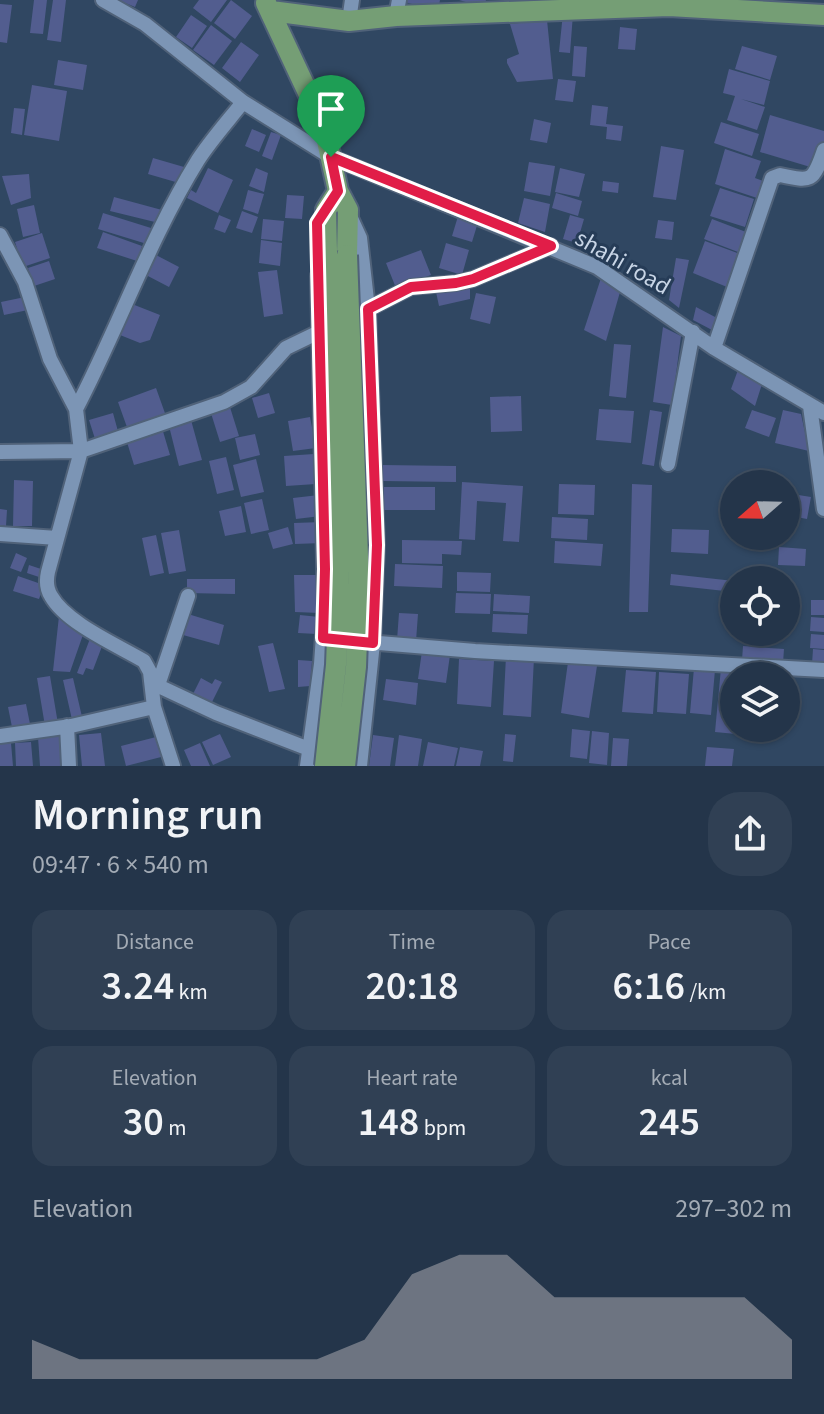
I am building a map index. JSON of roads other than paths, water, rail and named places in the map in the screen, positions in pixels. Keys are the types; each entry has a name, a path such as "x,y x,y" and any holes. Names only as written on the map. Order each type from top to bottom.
{"main road":[{"path":"267,6 349,21 397,8 669,3 824,15"},
{"path":"267,6 324,127 338,191 348,210 337,253 339,585 336,665 325,766"},
{"path":"338,191 326,210 337,253 359,584 356,667 345,766"}],"street":[{"name":"shahi road","path":"103,0 145,24 243,102 331,157 597,267 714,348 824,413"},
{"path":"349,21 352,0"},
{"path":"76,409 170,209 199,159 243,102"},
{"path":"714,348 772,178 780,175 806,180 811,178 816,174 824,150"},
{"path":"307,766 323,638 325,569 317,223 326,210"},
{"path":"348,210 360,238 368,309 377,545 373,643 360,766"},
{"path":"0,235 25,282 50,359 76,409 81,451 48,572 46,583 49,594 68,615 144,661 155,684 216,713 309,749"},
{"path":"368,309 411,287 473,279 551,246"},
{"path":"0,452 81,451 239,396 286,348 319,332"},
{"path":"668,464 693,332"},
{"path":"810,406 824,509"},
{"path":"0,534 57,538"},
{"path":"173,766 154,707 155,684 188,596"},
{"path":"323,638 824,670"},
{"path":"0,736 67,726 154,707"},
{"path":"67,726 69,766"}]}
